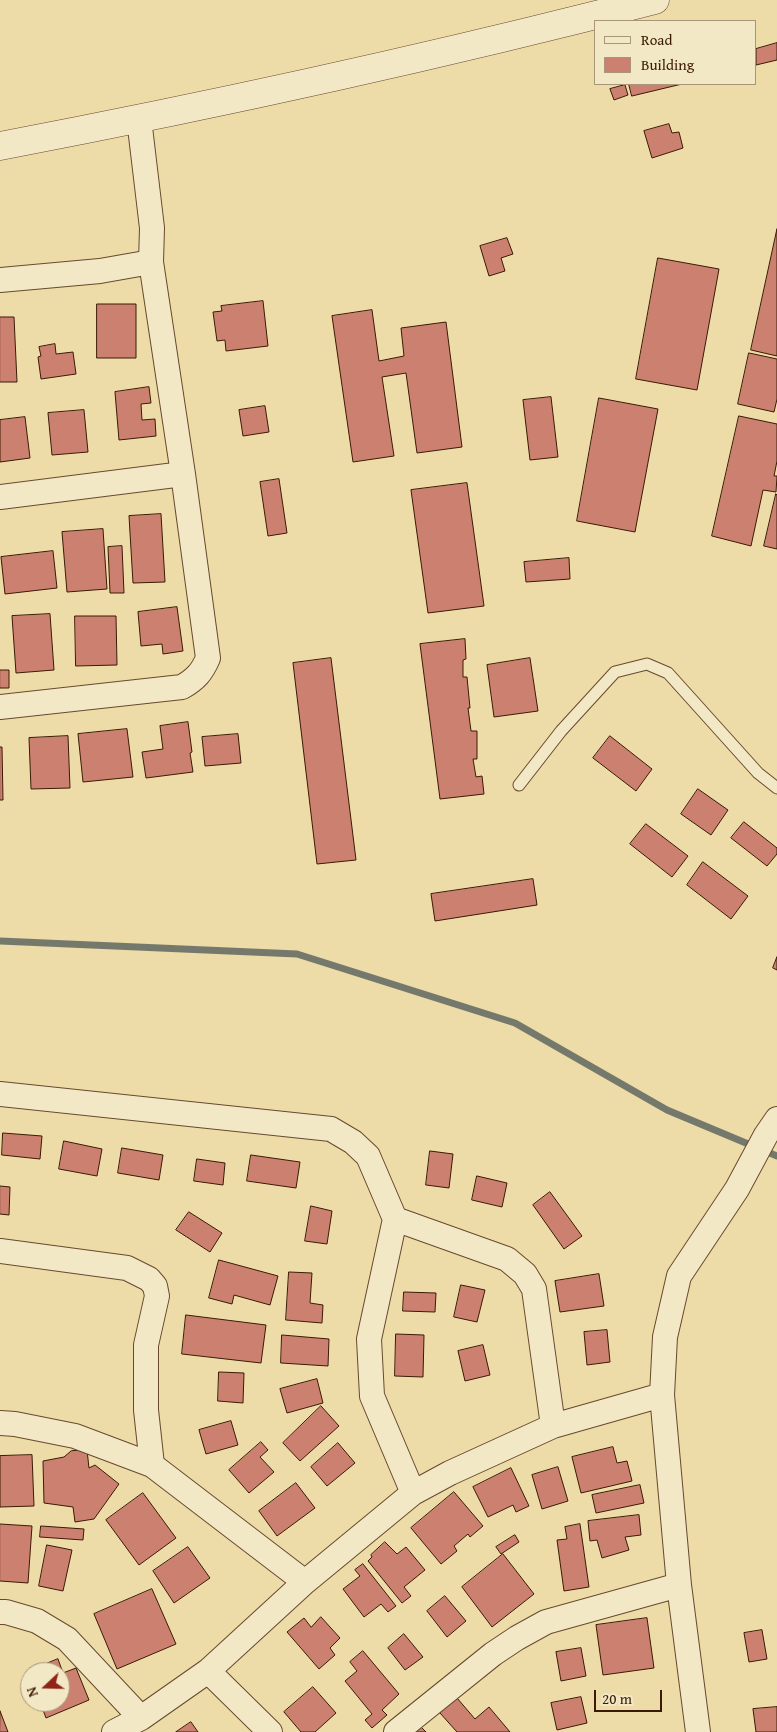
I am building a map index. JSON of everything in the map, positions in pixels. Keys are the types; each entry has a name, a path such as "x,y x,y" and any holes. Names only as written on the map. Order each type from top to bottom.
{"street":[{"path":"0,146 139,119 416,59 655,0"},
{"path":"0,706 182,687 193,681 202,672 208,658 151,262 152,228 139,119"},
{"path":"0,280 100,271 151,262"},
{"path":"0,497 183,474"},
{"path":"0,1094 331,1129 353,1142 368,1156 395,1219 369,1339 372,1396 413,1493"},
{"path":"698,1732 679,1585 662,1394 665,1337 679,1276 737,1189 771,1127"},
{"path":"395,1219 507,1259 524,1274 534,1289 553,1426"},
{"path":"0,1251 127,1268 149,1279 155,1286 157,1296 146,1345 146,1410 152,1465"},
{"path":"114,1732 141,1718 208,1671 305,1582 413,1493 553,1426 662,1394"},
{"path":"0,1423 15,1424 75,1436 152,1465 305,1582"},
{"path":"396,1732 493,1654 546,1622 679,1585"},
{"path":"0,1612 36,1621 67,1639 141,1718"},
{"path":"208,1671 270,1732"}],"lane":[{"path":"519,785 561,731 615,672 647,664 668,673 758,773 777,788"}],"building":[{"path":"777,43 777,60 757,65 757,49"},
{"path":"625,85 628,95 614,100 610,89"},
{"path":"629,85 678,85 632,96"},
{"path":"669,124 672,133 679,132 683,148 652,158 644,131"},
{"path":"777,229 777,356 751,350"},
{"path":"507,238 513,254 501,258 505,271 489,276 480,246"},
{"path":"658,258 719,269 697,390 636,379"},
{"path":"263,301 268,346 226,351 225,340 217,341 213,312 222,311 221,306"},
{"path":"97,304 136,304 136,358 97,358"},
{"path":"372,310 379,361 404,356 401,328 446,322 462,447 417,453 406,373 382,377 394,456 353,462 332,316"},
{"path":"0,317 14,317 17,382 0,382"},
{"path":"55,344 56,354 73,352 76,374 41,379 38,357 41,356 39,347"},
{"path":"749,353 777,359 777,399 774,412 738,404"},
{"path":"149,387 151,403 141,404 142,420 155,419 156,436 119,440 115,392"},
{"path":"551,397 558,457 530,460 523,400"},
{"path":"599,398 658,409 635,532 577,521"},
{"path":"265,406 269,432 243,436 239,410"},
{"path":"84,410 88,452 52,455 48,413"},
{"path":"739,416 777,424 777,461 774,476 777,476 776,492 763,490 751,546 712,536"},
{"path":"25,417 30,458 0,462 0,420"},
{"path":"279,479 287,533 268,536 260,482"},
{"path":"467,483 484,606 428,613 411,490"},
{"path":"777,495 777,549 764,546"},
{"path":"161,514 165,582 133,583 129,516"},
{"path":"103,529 107,589 67,592 62,532"},
{"path":"122,546 124,593 110,593 108,547"},
{"path":"53,551 57,588 5,594 1,557"},
{"path":"569,558 570,579 526,582 524,562"},
{"path":"177,607 183,651 163,654 162,644 141,646 138,612"},
{"path":"50,614 54,670 16,673 12,616"},
{"path":"75,616 116,616 117,665 76,666"},
{"path":"465,639 466,659 463,660 463,677 467,677 471,731 477,731 477,759 473,759 476,777 482,776 484,794 440,799 420,644"},
{"path":"331,658 356,860 317,864 293,663"},
{"path":"530,658 538,711 494,717 487,665"},
{"path":"0,670 9,670 9,688 0,688"},
{"path":"188,722 193,772 146,778 142,752 163,749 160,726"},
{"path":"127,729 133,777 83,782 78,734"},
{"path":"238,734 241,763 205,766 202,737"},
{"path":"68,736 70,788 31,789 29,738"},
{"path":"610,736 652,769 636,791 593,758"},
{"path":"0,747 2,747 3,800 0,800"},
{"path":"698,789 728,810 711,835 681,814"},
{"path":"744,822 777,848 777,854 767,866 731,838"},
{"path":"646,824 688,856 672,877 630,844"},
{"path":"703,862 748,896 731,919 687,885"},
{"path":"533,879 537,905 435,921 431,894"},
{"path":"777,957 777,970 773,968"},
{"path":"3,1133 42,1136 40,1159 2,1155"},
{"path":"64,1141 102,1149 97,1176 59,1169"},
{"path":"122,1148 163,1155 159,1180 118,1173"},
{"path":"430,1151 453,1154 449,1188 426,1185"},
{"path":"251,1155 300,1162 296,1188 247,1181"},
{"path":"197,1159 225,1163 223,1185 194,1181"},
{"path":"477,1176 507,1183 502,1207 472,1200"},
{"path":"0,1186 10,1187 9,1215 0,1214"},
{"path":"550,1192 582,1236 564,1249 533,1205"},
{"path":"311,1206 332,1211 327,1244 305,1241"},
{"path":"189,1212 222,1233 210,1252 176,1230"},
{"path":"219,1260 278,1276 270,1305 234,1295 232,1304 209,1298"},
{"path":"289,1272 312,1273 310,1303 323,1305 322,1323 286,1320"},
{"path":"599,1274 604,1306 560,1312 555,1281"},
{"path":"461,1285 485,1290 477,1322 454,1317"},
{"path":"404,1292 436,1293 435,1312 403,1311"},
{"path":"186,1315 266,1325 261,1363 182,1354"},
{"path":"607,1330 610,1362 587,1365 584,1332"},
{"path":"396,1334 424,1335 423,1377 395,1376"},
{"path":"282,1335 329,1339 328,1366 281,1363"},
{"path":"483,1345 490,1375 465,1381 458,1351"},
{"path":"219,1372 244,1373 243,1403 218,1401"},
{"path":"317,1379 323,1403 287,1413 280,1389"},
{"path":"321,1406 339,1426 300,1461 283,1443"},
{"path":"231,1421 238,1445 206,1454 199,1430"},
{"path":"261,1442 268,1450 260,1457 274,1472 249,1493 229,1470"},
{"path":"338,1443 355,1463 327,1486 311,1467"},
{"path":"613,1447 617,1463 627,1461 632,1481 581,1493 572,1457"},
{"path":"87,1450 89,1468 95,1465 119,1484 94,1519 75,1522 73,1507 44,1503 43,1461 64,1457 71,1451"},
{"path":"32,1455 34,1506 0,1507 0,1456"},
{"path":"558,1467 568,1501 542,1509 532,1475"},
{"path":"511,1468 529,1506 516,1512 513,1505 488,1517 473,1487"},
{"path":"296,1483 315,1508 277,1536 259,1511"},
{"path":"640,1485 644,1503 596,1513 592,1495"},
{"path":"454,1492 483,1526 470,1537 468,1534 454,1546 457,1551 441,1564 411,1528"},
{"path":"143,1493 176,1538 139,1565 106,1520"},
{"path":"639,1515 641,1535 625,1537 629,1550 602,1558 597,1540 590,1541 588,1521"},
{"path":"0,1524 32,1526 28,1583 0,1581"},
{"path":"580,1524 589,1587 564,1591 557,1540 567,1539 565,1527"},
{"path":"41,1526 84,1529 83,1540 40,1537"},
{"path":"515,1535 519,1542 501,1554 496,1547"},
{"path":"385,1542 397,1554 406,1547 425,1570 404,1587 411,1596 402,1603 368,1561 372,1557 371,1555"},
{"path":"47,1545 72,1550 63,1591 39,1586"},
{"path":"188,1547 210,1578 174,1603 153,1571"},
{"path":"503,1554 534,1594 492,1627 462,1587"},
{"path":"363,1564 396,1606 388,1612 381,1604 364,1617 343,1589 360,1576 355,1570"},
{"path":"152,1589 176,1644 117,1669 94,1614"},
{"path":"445,1596 466,1621 447,1637 427,1611"},
{"path":"321,1617 340,1638 330,1648 335,1655 319,1669 287,1632 304,1618 311,1627"},
{"path":"647,1618 654,1668 603,1675 596,1625"},
{"path":"762,1630 767,1659 749,1662 744,1633"},
{"path":"404,1634 423,1657 405,1670 388,1648"},
{"path":"581,1648 586,1676 561,1681 556,1652"},
{"path":"363,1651 399,1694 382,1710 387,1715 372,1728 365,1720 372,1714 345,1681 357,1671 350,1662"},
{"path":"76,1668 89,1700 70,1708 70,1670"},
{"path":"313,1687 336,1713 315,1732 301,1732 284,1712"},
{"path":"581,1697 587,1723 557,1730 551,1703"},
{"path":"457,1698 475,1719 489,1707 510,1732 457,1732 440,1713"},
{"path":"777,1707 777,1732 756,1732 753,1709"},
{"path":"0,1711 8,1732 0,1732"},
{"path":"44,1712 60,1712 46,1718"},
{"path":"191,1722 198,1732 176,1732"},
{"path":"420,1726 426,1732 414,1732"}],"waterway":[{"path":"0,941 297,954 515,1023 667,1110 777,1156"}]}
